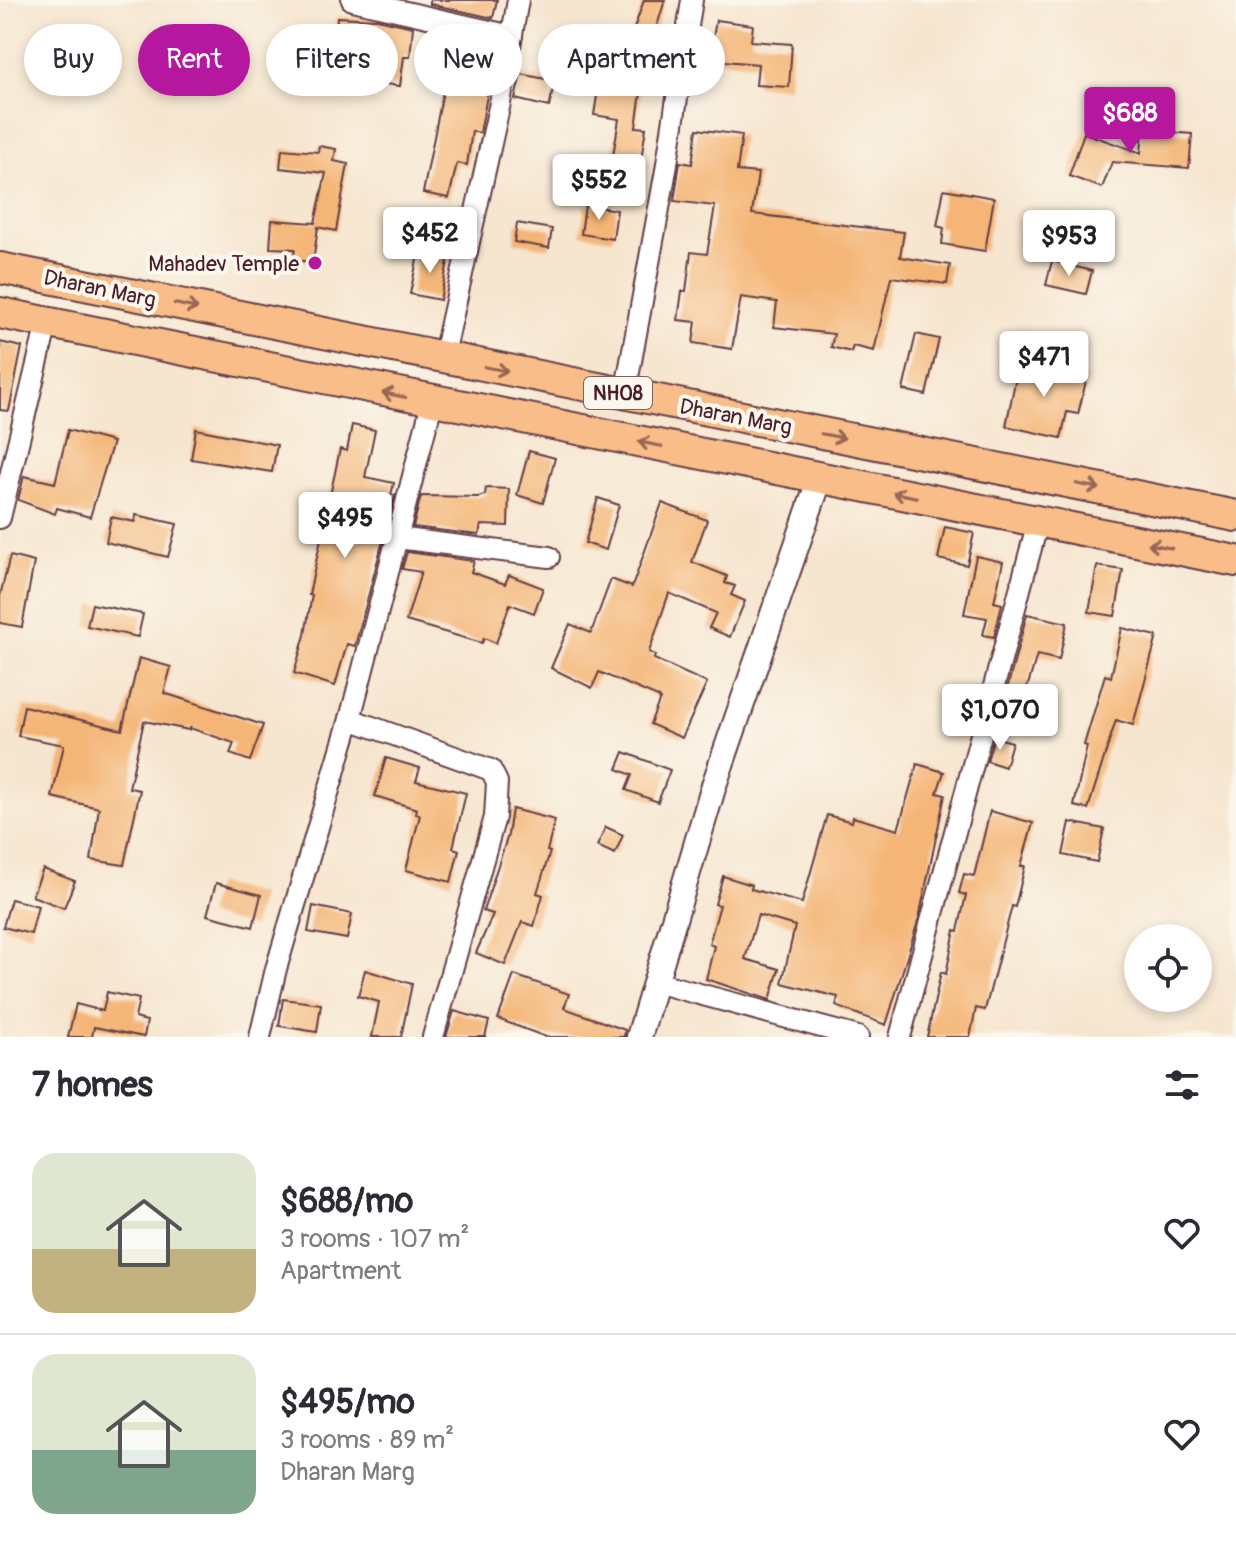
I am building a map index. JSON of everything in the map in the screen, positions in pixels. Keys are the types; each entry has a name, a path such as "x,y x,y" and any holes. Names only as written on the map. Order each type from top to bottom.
{"main road":[{"name":"Dharan Marg","path":"0,268 1236,516"},
{"name":"Dharan Marg","path":"0,313 432,403 1236,561"}],"street":[{"path":"352,0 459,24"},
{"path":"514,24 518,0"},
{"path":"625,394 666,170 692,0"},
{"path":"443,359 501,96"},
{"path":"0,518 47,323"},
{"path":"260,1037 276,969 350,719 432,403"},
{"path":"639,1037 714,785 820,478"},
{"path":"900,1037 1038,522"},
{"path":"397,538 549,557"},
{"path":"350,719 491,770 497,782 495,817 433,1037"},
{"path":"655,982 858,1037"}],"building":[{"path":"430,0 497,0 493,18 430,4"},
{"path":"644,0 665,0 658,24 636,24"},
{"path":"337,17 377,19 413,27 410,57 404,57 400,86 398,24 336,24"},
{"path":"716,20 753,25 751,41 792,44 789,87 756,85 758,64 725,61 725,24 715,24"},
{"path":"522,74 538,78 538,96 552,96 549,107 515,99 516,96 522,96"},
{"path":"442,96 487,96 480,133 472,131 467,165 457,163 449,198 423,193"},
{"path":"597,96 640,96 636,127 646,128 640,166 612,162 619,119 594,115"},
{"path":"697,129 742,135 737,171 758,173 752,214 904,232 900,257 950,265 947,284 891,277 874,351 853,346 851,352 831,347 834,334 774,327 777,302 741,297 732,349 693,343 696,322 678,320 682,291 686,291 691,252 707,254 715,206 674,201 680,162 692,164"},
{"path":"1143,130 1192,134 1189,168 1112,162 1102,188 1069,176 1084,133 1141,153"},
{"path":"319,146 336,149 334,161 348,164 336,231 318,227 313,262 293,260 295,249 270,248 272,220 315,223 326,173 280,168 282,149 318,152"},
{"path":"944,189 994,198 985,251 942,244 944,228 937,226"},
{"path":"585,205 617,210 613,239 581,234"},
{"path":"517,223 552,229 549,248 514,242"},
{"path":"419,250 449,256 440,300 410,294"},
{"path":"1052,261 1092,271 1086,294 1046,285"},
{"path":"916,334 939,339 926,395 903,390"},
{"path":"0,342 22,347 9,411 0,410"},
{"path":"1019,362 1087,377 1078,414 1067,412 1061,438 1006,426"},
{"path":"352,425 375,430 365,477 394,483 391,495 395,495 355,646 347,644 335,686 294,673 305,635 312,595 309,595 340,449 347,451"},
{"path":"196,429 277,445 272,472 191,459"},
{"path":"68,430 113,442 90,517 57,508 55,514 18,500 24,476 55,483"},
{"path":"529,451 555,458 543,503 517,495"},
{"path":"486,488 509,489 508,526 481,525 479,535 413,527 421,496 478,497 485,495"},
{"path":"598,498 619,505 606,550 585,543"},
{"path":"662,503 707,520 692,562 727,576 725,583 735,586 731,595 745,601 730,637 709,628 716,613 669,593 649,652 655,655 654,659 707,683 682,738 650,724 660,699 658,697 599,672 592,688 551,668 570,624 591,633 611,579 632,587"},
{"path":"136,515 177,524 168,557 106,542 111,517 135,522"},
{"path":"945,527 974,533 967,565 938,559"},
{"path":"407,552 474,561 471,572 505,584 509,575 543,588 534,613 510,604 496,643 484,638 482,643 406,621 421,572 402,569"},
{"path":"10,556 34,562 22,627 0,623 0,596"},
{"path":"976,556 1003,562 994,602 1002,604 994,637 983,635 987,618 964,614"},
{"path":"1097,566 1123,570 1115,616 1089,612"},
{"path":"92,604 143,614 138,637 87,626"},
{"path":"1027,614 1067,623 1059,660 1037,655 1025,695 1007,689"},
{"path":"1122,628 1157,636 1133,725 1116,720 1088,809 1074,806 1087,746 1084,745 1105,675 1111,677"},
{"path":"139,658 171,667 164,693 263,725 250,761 230,754 234,743 190,728 144,721 129,788 140,790 124,865 91,860 99,808 52,797 64,745 18,736 24,706 122,730"},
{"path":"994,737 1012,742 1005,767 987,761"},
{"path":"624,752 670,770 658,802 626,790 632,775 617,769"},
{"path":"386,758 420,768 416,781 466,793 453,848 459,850 451,882 406,870 420,815 416,814 417,809 375,796"},
{"path":"917,764 944,772 937,793 945,795 919,918 886,1025 836,1006 838,997 782,983 795,926 758,915 745,959 779,969 770,1000 706,979 714,946 709,944 720,905 715,904 723,876 752,885 751,889 802,903 827,815 852,822 853,817 898,830"},
{"path":"512,809 555,820 547,851 550,852 537,893 543,895 534,926 522,922 505,965 476,953 493,914 483,911 508,835"},
{"path":"990,811 1033,823 1021,866 1025,866 1015,907 1012,906 985,1010 976,1008 970,1037 927,1037 941,972 946,974 955,930 958,931 966,895 959,893 964,874 974,876"},
{"path":"1070,822 1104,829 1097,862 1063,855"},
{"path":"606,827 623,835 615,854 597,846"},
{"path":"43,869 75,881 64,908 32,896"},
{"path":"216,883 261,895 253,927 207,915"},
{"path":"11,899 38,906 31,934 3,927"},
{"path":"313,906 352,914 347,939 308,932"},
{"path":"365,970 412,984 401,1037 372,1037 379,1002 358,996"},
{"path":"514,975 569,994 564,1008 625,1030 624,1037 546,1037 498,1019"},
{"path":"107,992 139,999 135,1018 147,1021 144,1037 94,1027 92,1037 68,1037 76,1004 103,1011"},
{"path":"283,999 321,1004 317,1032 279,1026"},
{"path":"454,1011 489,1021 485,1037 446,1037"}],"place":[{"name":"Mahadev Temple","path":"315,263"}]}
